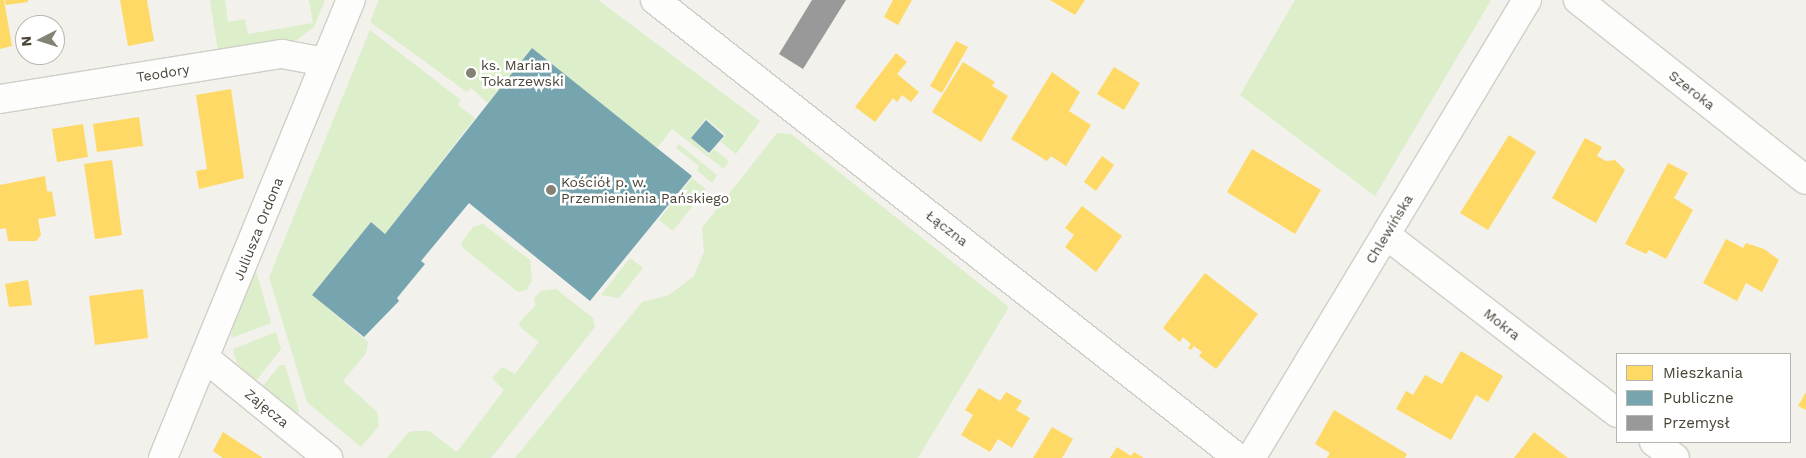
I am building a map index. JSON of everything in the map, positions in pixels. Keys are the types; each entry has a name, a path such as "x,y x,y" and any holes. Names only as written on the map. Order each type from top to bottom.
{"street":[{"name":"Juliusza Ordona","path":"163,458 352,0"},
{"name":"Łączna","path":"655,0 1238,458"},
{"name":"Chlewińska","path":"1251,458 1527,0"},
{"name":"Szeroka","path":"1578,0 1806,180"},
{"name":"Teodory","path":"0,99 282,54 325,62"},
{"name":"Mokra","path":"1386,235 1616,412"},
{"name":"Zajęcza","path":"205,358 328,458"},
{"path":"1655,443 1675,458"}],"green space":[{"path":"210,0 225,0 228,22 245,19 248,34 313,23 309,0 325,0 314,27 297,40 219,58"},
{"path":"379,0 598,0 760,121 736,154 721,142 726,135 706,118 691,138 709,155 714,149 729,161 724,169 672,129 657,148 532,48 488,103 471,88 467,92 370,22"},
{"path":"1295,0 1491,0 1375,196 1240,95"},
{"path":"370,30 461,100 458,105 475,118 385,234 370,223 312,295 368,342 366,353 343,381 377,412 379,426 361,447 307,402 269,277"},
{"path":"777,133 791,134 1009,307 918,458 515,458 642,302 669,295 694,276 704,252 702,228"},
{"path":"679,144 717,175 712,183 697,170 699,166 676,148"},
{"path":"692,178 706,189 673,231 659,220"},
{"path":"483,224 530,260 532,279 527,290 518,292 463,248 461,243 473,227"},
{"path":"630,258 643,268 619,298 601,295"},
{"path":"252,270 257,274 271,323 231,338 233,322"},
{"path":"556,289 593,318 595,327 491,458 387,458 409,432 415,431 429,431 457,452 504,390 492,378 502,367 515,374 539,342 521,328 519,323 535,306 534,298 541,291"},
{"path":"276,332 281,349 255,382 237,363 233,349"},
{"path":"280,365 285,365 299,411 294,417 261,388"}],"building: Mieszkania":[{"path":"0,0 4,0 12,46 0,49"},
{"path":"5,0 28,0 28,2 6,5"},
{"path":"120,0 147,0 154,41 128,46"},
{"path":"893,0 912,0 898,25 884,17"},
{"path":"1050,0 1085,0 1075,15"},
{"path":"956,41 968,47 942,93 930,86"},
{"path":"896,53 907,62 897,74 919,92 911,102 902,95 897,102 893,98 875,122 855,107"},
{"path":"963,62 995,82 992,86 1008,96 981,142 932,112"},
{"path":"1114,67 1140,83 1124,110 1097,94"},
{"path":"1052,72 1080,92 1069,111 1091,125 1066,166 1051,156 1047,161 1011,139"},
{"path":"231,89 244,178 199,189 196,171 207,169 196,95"},
{"path":"139,117 143,146 97,152 93,124"},
{"path":"83,124 88,157 57,162 52,129"},
{"path":"1509,135 1536,152 1488,230 1460,213"},
{"path":"1585,138 1602,147 1597,156 1606,161 1615,160 1625,170 1596,223 1552,198"},
{"path":"1252,149 1321,190 1295,234 1227,192"},
{"path":"1102,156 1114,165 1096,191 1084,182"},
{"path":"112,160 122,235 95,239 84,164"},
{"path":"1668,163 1688,173 1674,198 1693,210 1666,259 1649,250 1646,254 1625,244"},
{"path":"45,176 47,191 52,192 56,216 38,219 41,235 36,241 8,241 6,228 0,229 0,185"},
{"path":"1082,206 1122,236 1096,272 1065,247 1074,235 1065,228"},
{"path":"1726,239 1743,248 1746,243 1764,249 1779,260 1762,292 1746,283 1737,301 1703,283"},
{"path":"1205,273 1258,314 1216,369 1199,356 1202,352 1194,346 1191,350 1188,348 1191,344 1183,337 1180,342 1163,328"},
{"path":"28,280 32,305 9,307 5,284"},
{"path":"143,289 148,338 95,345 89,296"},
{"path":"1461,351 1503,376 1488,402 1476,395 1451,440 1396,409 1406,391 1413,395 1425,375 1442,384"},
{"path":"979,388 1000,401 1006,392 1022,401 1016,410 1030,418 1012,448 998,439 990,452 961,435 973,415 965,410"},
{"path":"1806,392 1806,410 1798,406"},
{"path":"1334,410 1407,454 1405,458 1327,458 1330,453 1315,444"},
{"path":"1052,427 1073,439 1062,458 1033,458"},
{"path":"223,432 263,458 223,458 213,451"},
{"path":"1534,432 1568,458 1514,458"},
{"path":"1117,447 1131,456 1134,452 1144,458 1110,458"}],"building: Publiczne":[{"name":"Kościół p. w. Przemienienia Pańskiego","path":"532,48 692,176 590,301 469,203 421,261 425,264 397,298 399,301 364,337 312,295 371,222 385,234"},
{"path":"706,120 724,136 709,153 691,138"}],"building: Przemysł":[{"path":"812,0 846,0 803,69 779,54"}],"place":[{"name":"ks. Marian Tokarzewski","path":"471,73"},
{"name":"Kościół p. w. Przemienienia Pańskiego","path":"551,190"}]}
